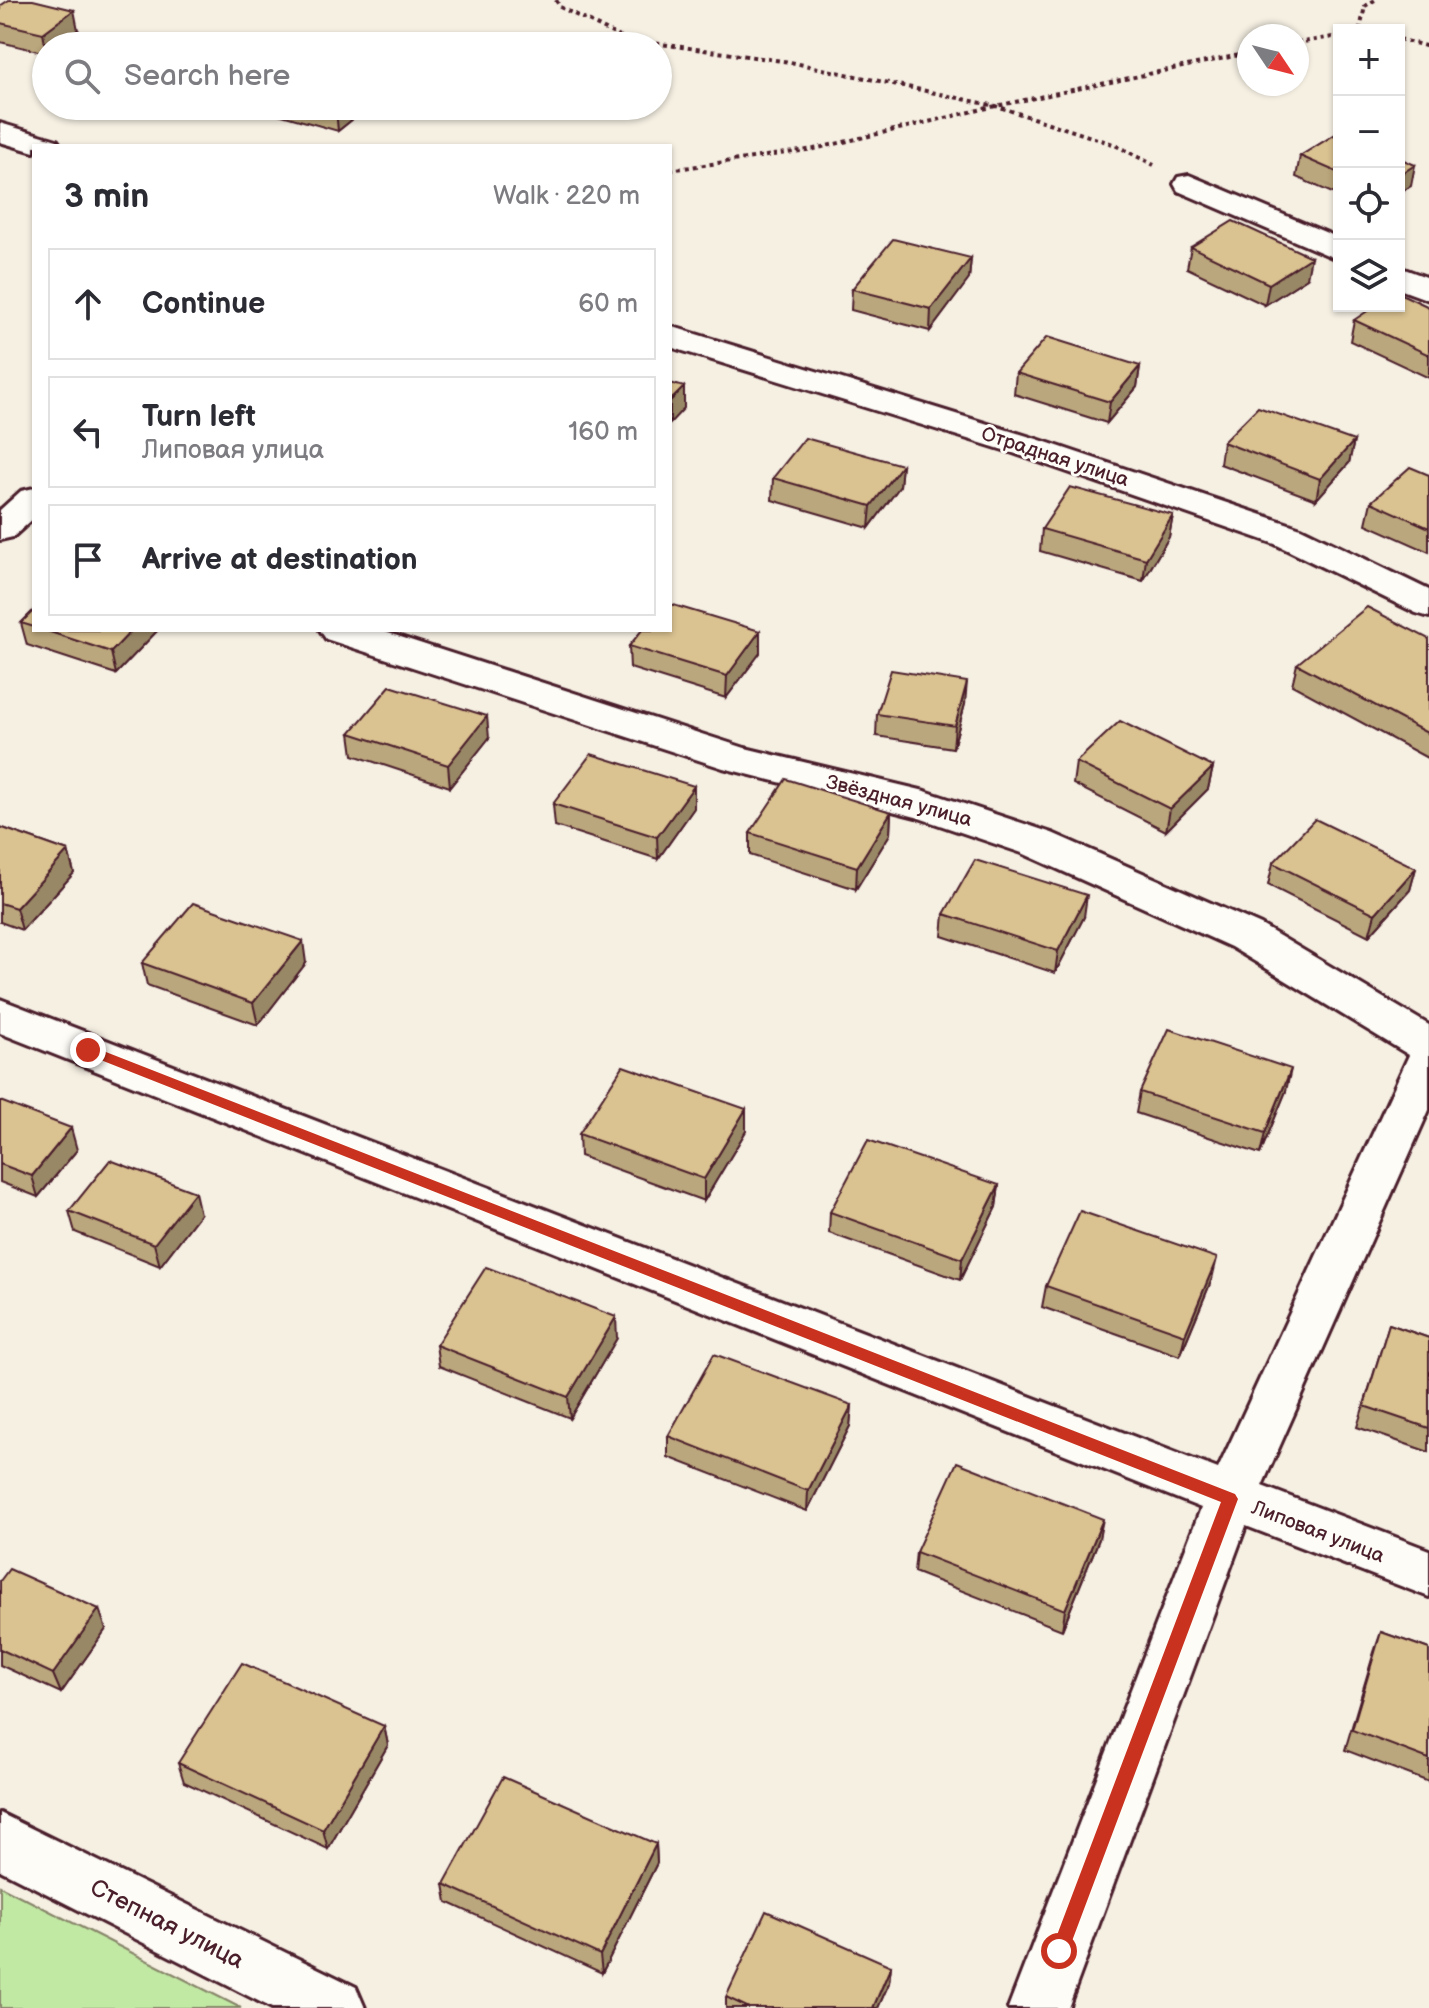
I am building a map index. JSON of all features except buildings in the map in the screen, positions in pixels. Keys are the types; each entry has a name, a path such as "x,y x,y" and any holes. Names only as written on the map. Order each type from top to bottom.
{"street":[{"path":"0,132 39,144"},
{"path":"1189,184 1333,247"},
{"path":"1405,280 1429,290"},
{"name":"Отрадная улица","path":"672,337 1025,446 1288,536 1429,605"},
{"path":"10,526 32,501"},
{"name":"Звёздная улица","path":"345,632 737,759 925,805 1037,843 1246,936 1429,1046"},
{"name":"Липовая улица","path":"0,1015 1230,1499 1429,1574"},
{"path":"1038,2008 1230,1499 1429,1060"},
{"name":"Степная улица","path":"0,1840 335,2008"}],"path":[{"path":"556,0 560,7 610,32"},
{"path":"1361,24 1365,6 1375,0"},
{"path":"1309,41 1333,37"},
{"path":"1405,41 1429,47"},
{"path":"672,46 790,62 996,106 1113,144 1189,184"},
{"path":"672,170 814,149 996,106 1237,56"}],"green space":[{"path":"0,1886 241,2008 0,2008"}],"route":[{"path":"88,1050 1230,1499 1059,1951"}]}
